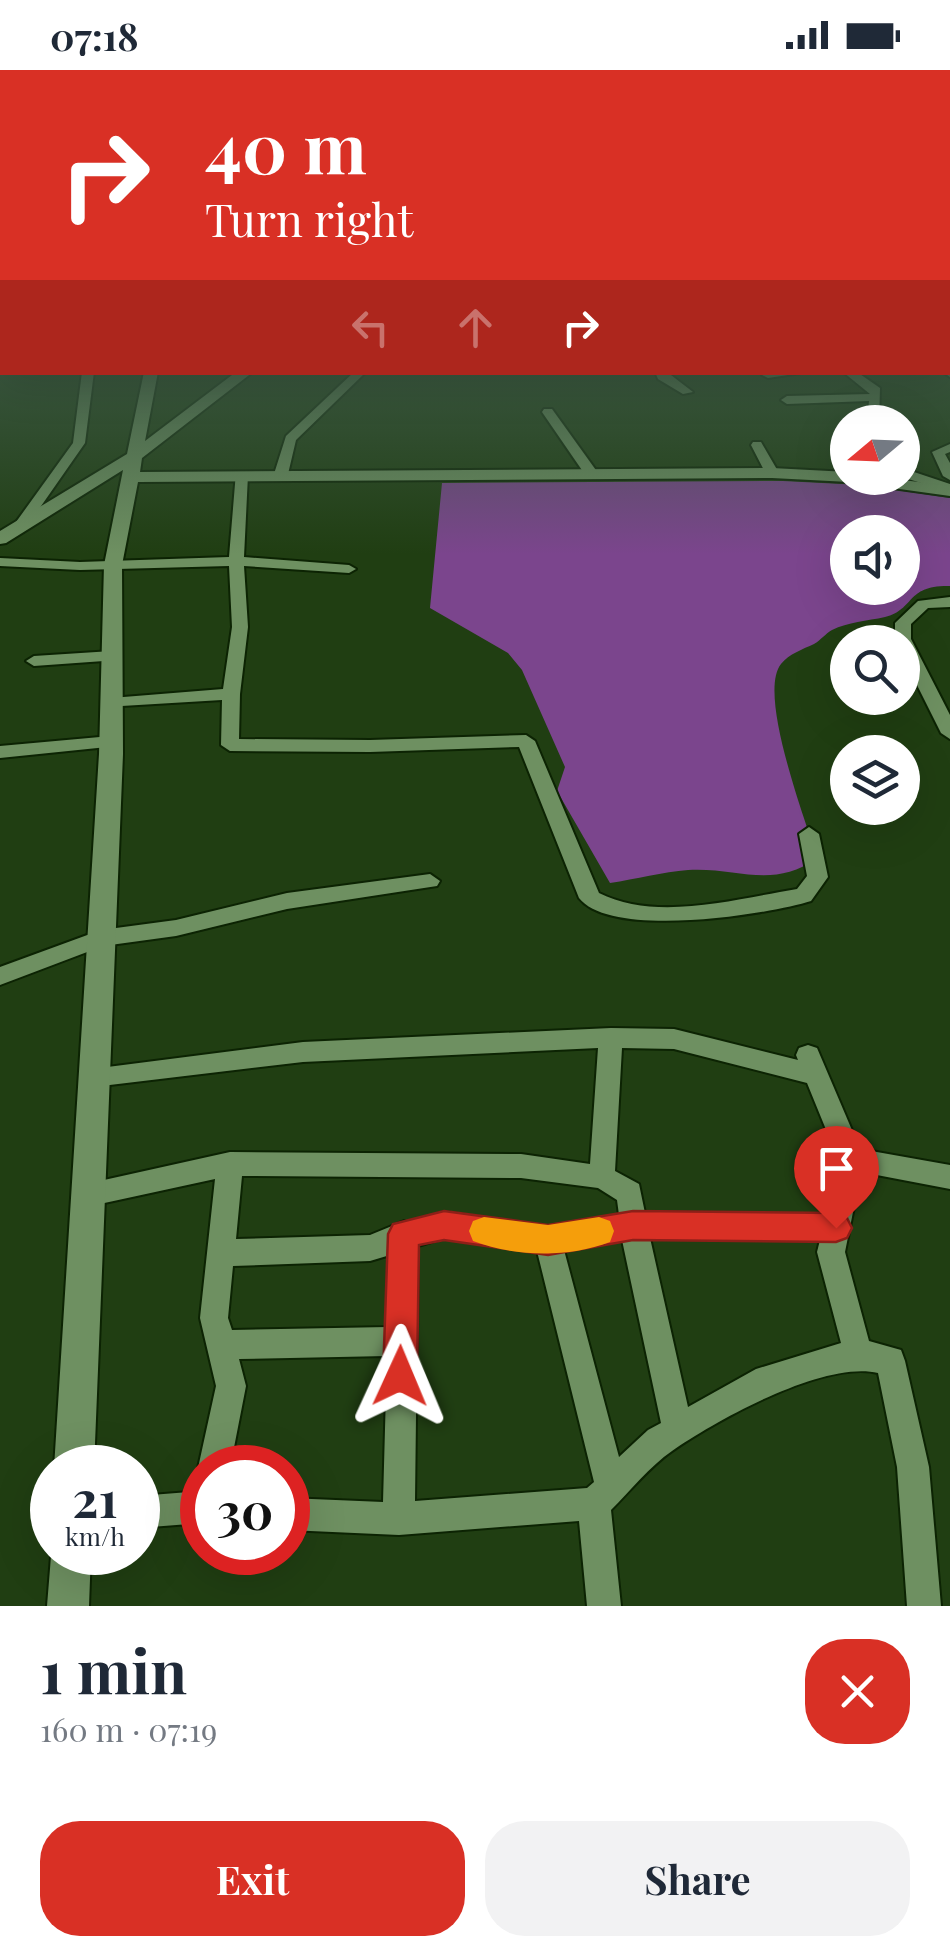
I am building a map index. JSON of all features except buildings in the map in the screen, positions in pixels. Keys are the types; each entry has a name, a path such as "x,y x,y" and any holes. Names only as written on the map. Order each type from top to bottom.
{"street":[{"path":"18,529 79,443 83,411"},
{"path":"75,1445 111,742 113,565 144,411"},
{"path":"0,540 133,467 200,411"},
{"path":"281,474 290,439 320,411"},
{"path":"548,412 591,473"},
{"path":"757,445 772,473"},
{"path":"950,448 938,452 950,476"},
{"path":"133,467 240,475 830,476"},
{"path":"240,475 236,560 240,627 231,694 230,745 526,741 590,898 602,908 648,913 804,896 818,877 809,834"},
{"path":"920,479 950,490"},
{"path":"920,486 950,490"},
{"path":"0,562 113,565 236,560 349,569"},
{"path":"949,604 924,604 903,623 903,639 950,733"},
{"path":"34,662 112,656"},
{"path":"111,703 231,694"},
{"path":"0,752 111,742"},
{"path":"0,976 100,938 176,928 287,902 430,882"},
{"path":"93,1077 303,1052 611,1038 674,1040 812,1066 851,1159 831,1252 858,1353"},
{"path":"602,1178 611,1038"},
{"path":"851,1159 950,1177"},
{"path":"86,1195 230,1164 521,1166 602,1178 630,1193 633,1225 678,1430"},
{"path":"219,1445 231,1386 224,1345 214,1318 230,1164"},
{"path":"219,1253 370,1248 404,1234 444,1225 548,1240 633,1225 836,1228"},
{"path":"399,1519 404,1234"},
{"path":"548,1240 602,1496 604,1606"},
{"path":"224,1345 400,1341"},
{"path":"310,1515 399,1519 602,1496 659,1441 678,1430 768,1380 858,1353 890,1360 913,1467 924,1606"},
{"path":"68,1606 69,1575"}],"shaded area":[{"path":"783,481 830,483 830,495 920,494 950,498 950,586 920,592 920,515 830,515 830,605 906,605 885,617 830,625 830,632 781,664 775,679 779,729 817,858 785,873 688,870 610,883 557,791 565,767 522,670 508,653 430,608 442,483"}],"slow traffic":[{"path":"484,1231 548,1240 599,1231"}],"route":[{"path":"400,1376 404,1234 444,1225 548,1240 633,1225 836,1228"}]}
